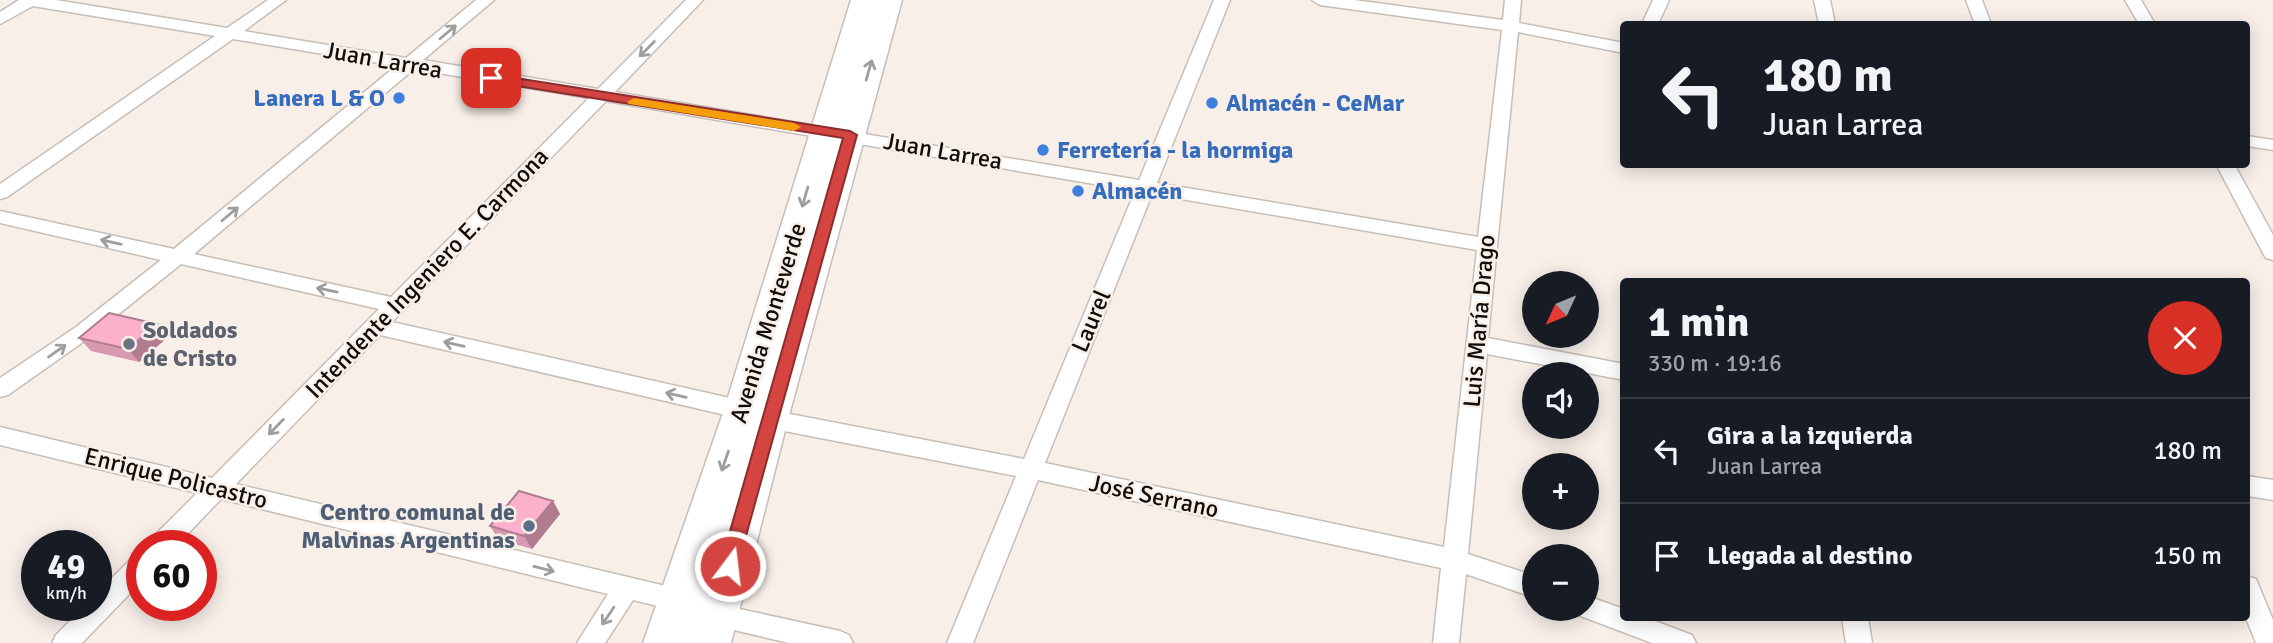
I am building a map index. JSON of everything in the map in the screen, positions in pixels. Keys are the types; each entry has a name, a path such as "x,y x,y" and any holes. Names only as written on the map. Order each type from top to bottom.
{"main road":[{"name":"Avenida Monteverde","path":"838,133 864,0"},
{"name":"Avenida Monteverde","path":"713,629 756,414 838,133 889,0"},
{"name":"Avenida Monteverde","path":"665,643 678,600 756,414"}],"street":[{"path":"0,19 30,0"},
{"name":"Juan Larrea","path":"30,0 600,96 838,133 1486,245"},
{"path":"0,193 278,0"},
{"path":"0,389 83,332 177,257 486,0"},
{"name":"Intendente Ingeniero E. Carmona","path":"175,530 393,305 695,0"},
{"name":"Laurel","path":"960,643 1223,0"},
{"path":"1320,0 1510,26 1620,47"},
{"name":"Luis María Drago","path":"1446,643 1513,0"},
{"path":"1651,21 1661,0"},
{"path":"1822,0 1827,21"},
{"path":"1974,0 1982,21"},
{"path":"2133,0 2145,21"},
{"path":"2250,141 2273,145"},
{"path":"2227,168 2273,253"},
{"path":"0,217 393,305"},
{"name":"José Serrano","path":"375,326 756,414 1030,469 1455,560 1522,582"},
{"path":"1477,344 1620,371"},
{"name":"Enrique Policastro","path":"0,436 678,600"},
{"path":"2250,486 2273,490"},
{"path":"65,643 126,580"},
{"path":"590,643 626,589"},
{"path":"2250,595 2269,643"},
{"path":"1599,612 1620,619"},
{"path":"1624,621 1683,643"},
{"path":"1855,621 1859,643"},
{"path":"713,629 840,643"}],"building":[{"path":"109,313 157,324 128,349 79,338"},
{"path":"519,491 553,501 524,536 490,526"}],"slow traffic":[{"path":"634,102 794,127"}],"place":[{"name":"Lanera L & O","path":"399,98"},
{"name":"Almacén - CeMar","path":"1212,103"},
{"name":"Ferretería - la hormiga","path":"1043,150"},
{"name":"Almacén","path":"1078,191"},
{"name":"Soldados de Cristo","path":"129,344"},
{"name":"Centro comunal de Malvinas Argentinas","path":"529,526"}],"route":[{"path":"491,78 850,135 730,566"}]}
